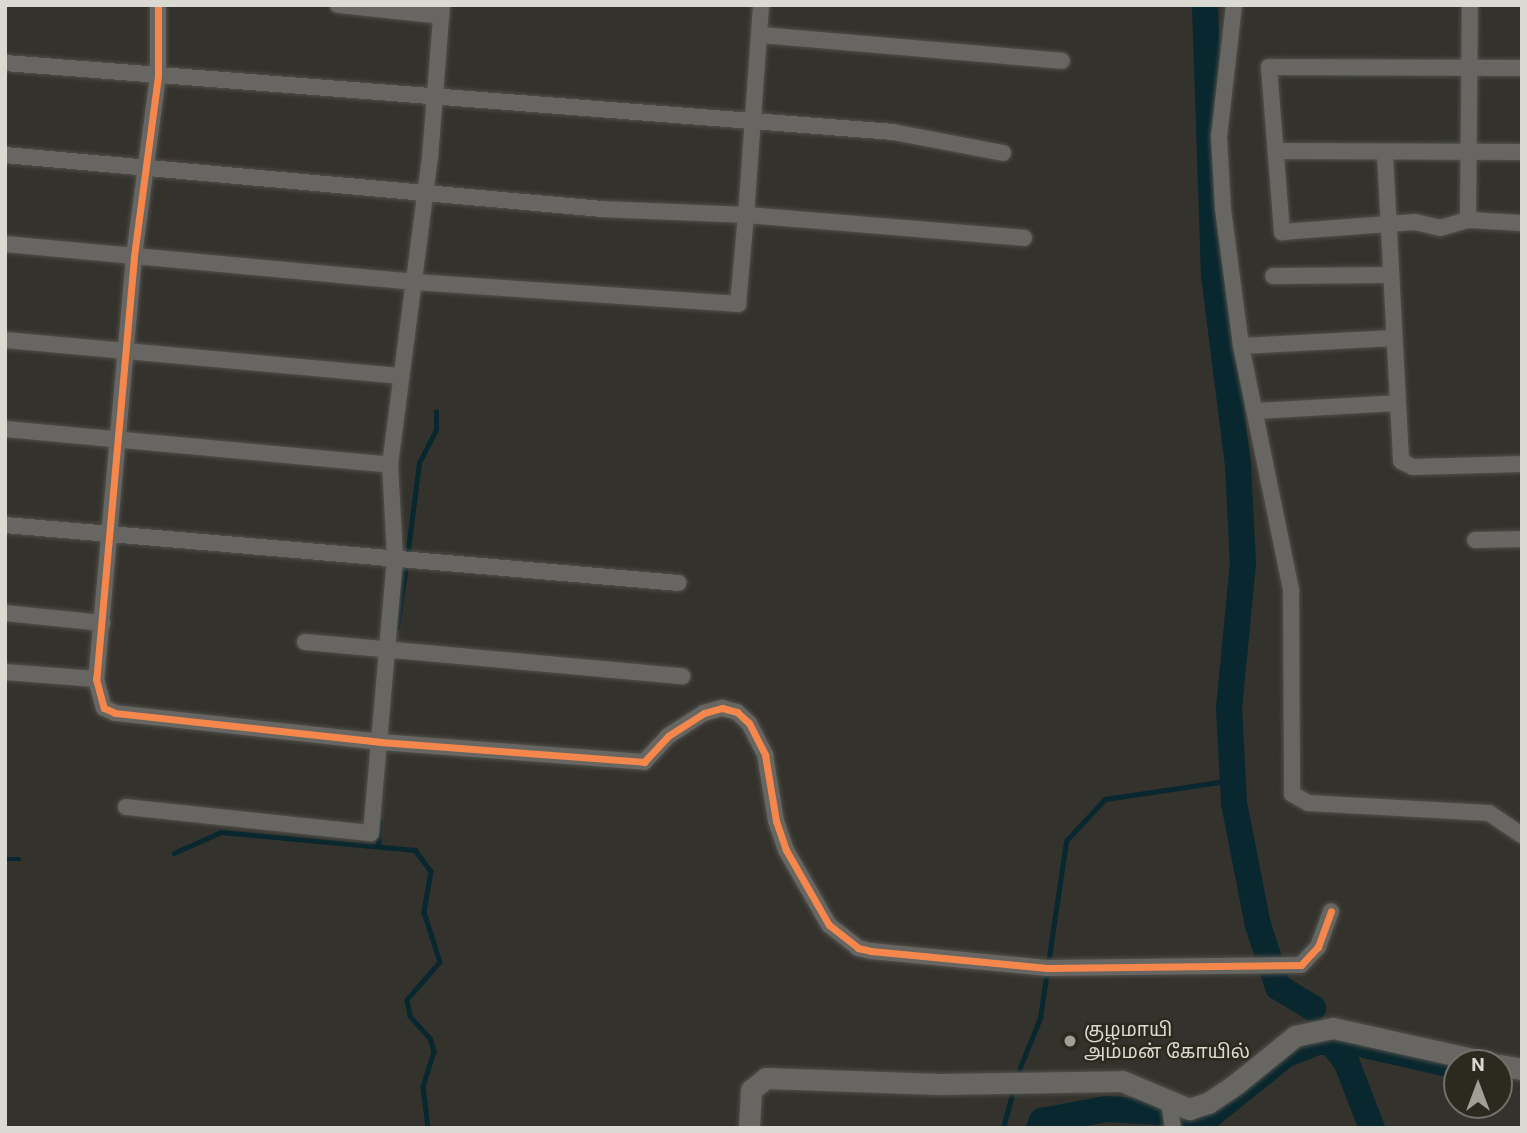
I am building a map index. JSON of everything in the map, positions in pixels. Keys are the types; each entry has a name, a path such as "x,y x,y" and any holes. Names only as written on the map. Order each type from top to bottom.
{"street":[{"path":"158,5 158,76 134,257 96,679 98,698 104,708 115,713 380,742 644,762 668,736 704,713 722,708 737,712 749,723 765,755 776,821 786,850 829,925 858,948 1047,968 1301,965 1318,947 1331,911"},
{"path":"126,807 371,832 395,556 390,465 399,376 415,282 442,10 338,5"},
{"path":"5,244 415,282 738,304 761,5"},
{"path":"1234,5 1219,137 1230,278 1241,346 1291,590 1292,794 1308,803 1489,813 1522,835"},
{"path":"1468,220 1472,152 1470,5"},
{"path":"760,35 1062,61"},
{"path":"5,63 433,100 893,132 1003,153"},
{"path":"1522,68 1269,67 1282,232 1415,222 1440,228 1468,220 1522,223"},
{"path":"1276,151 1385,155 1522,152"},
{"path":"5,155 424,194 746,215 1024,238"},
{"path":"1385,155 1388,275 1401,461 1406,465 1522,464"},
{"path":"1273,276 1388,275"},
{"path":"1241,346 1394,338"},
{"path":"5,340 399,376"},
{"path":"1256,411 1397,403"},
{"path":"5,429 390,465"},
{"path":"5,525 395,556 679,583"},
{"path":"1475,540 1522,539"},
{"path":"5,613 102,623"},
{"path":"305,642 682,676"},
{"path":"5,672 96,679"},
{"path":"749,1128 751,1090 766,1078 977,1084 1122,1081 1147,1088 1189,1109 1208,1103 1282,1044 1333,1028 1443,1053"},
{"path":"1169,1101 1173,1128"}],"waterway":[{"path":"1205,5 1214,275 1238,465 1243,563 1229,708 1234,803 1258,925 1278,987 1313,1008"},
{"path":"408,550 419,463 436,430 436,412"},
{"path":"397,628 406,565"},
{"path":"1019,1070 1040,1018 1066,841 1105,799 1233,780"},
{"path":"378,844 380,821"},
{"path":"174,853 221,832 415,850 431,871 424,912 440,962 407,1000 410,1016 430,1038 434,1051 423,1086 428,1128"},
{"path":"5,859 19,859"},
{"path":"1179,1116 1193,1119 1212,1114 1285,1055 1318,1042 1347,1041 1443,1063"},
{"path":"1331,1042 1346,1061 1372,1128"},
{"path":"1003,1128 1012,1095"},
{"path":"1039,1128 1042,1121 1106,1109 1157,1112"}],"cycle path":[{"path":"158,5 158,76 134,257 96,679 104,708 115,713 380,742 644,762 668,736 704,713 722,708 737,712 749,723 765,755 776,821 786,850 829,925 858,948 871,951 1047,968 1301,965 1318,947 1331,911"}],"place":[{"name":"குழமாயி அம்மன் கோயில்","path":"1070,1041"}]}
